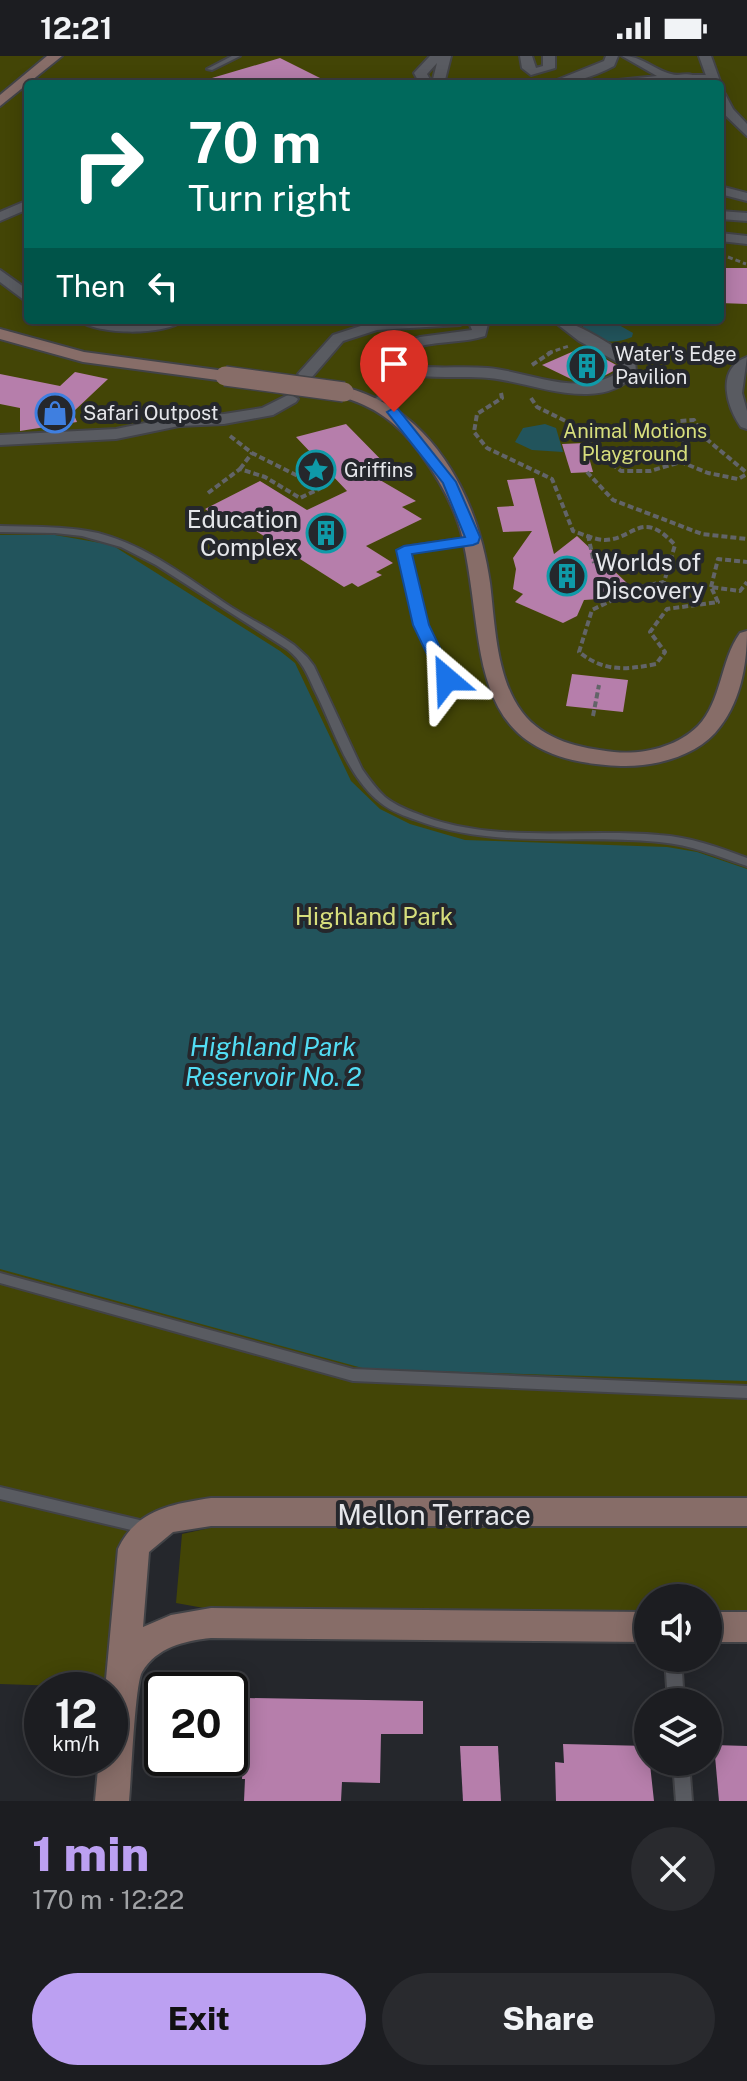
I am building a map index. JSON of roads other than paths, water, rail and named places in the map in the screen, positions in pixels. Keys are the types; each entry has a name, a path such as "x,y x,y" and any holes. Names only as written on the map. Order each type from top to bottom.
{"main road":[{"path":"26,80 55,56"},
{"path":"0,102 24,82"},
{"path":"0,334 83,357 344,392 375,401 394,412 438,466 458,500 473,540 495,685 506,710 519,724 551,746 595,758 623,760 654,756 691,742 705,731 723,707 733,680 738,650 747,637"},
{"name":"Mellon Terrace","path":"141,1539 178,1517 211,1512 747,1512"},
{"path":"112,1801 124,1668 141,1539"},
{"path":"124,1668 146,1641 172,1629 211,1623 634,1627"},
{"path":"722,1627 747,1627"}],"street":[{"path":"424,80 420,73 424,66 445,56 439,80"},
{"path":"515,56 519,60 512,70 529,80"},
{"path":"526,56 528,68 535,72 549,68 549,56"},
{"path":"566,80 595,71 610,63 612,56"},
{"path":"628,56 677,74"},
{"path":"705,56 713,80"},
{"path":"642,80 677,74"},
{"path":"724,105 747,132"},
{"path":"724,191 747,197"},
{"path":"0,217 24,206"},
{"path":"724,215 747,217"},
{"path":"724,237 747,240"},
{"path":"0,274 24,295"},
{"path":"104,324 122,328 167,324"},
{"path":"306,374 338,338 375,326 403,324"},
{"path":"480,324 480,333 466,339 414,340 401,348 400,355 408,370 496,374 594,388 617,382 628,373 629,362 584,338 565,324"},
{"path":"747,362 735,378 733,391 737,411 747,424"},
{"path":"405,383 429,373"},
{"path":"0,440 116,434 179,421 224,419 267,412 290,399"}],"lane":[{"path":"210,69 237,56"},
{"path":"677,74 713,80"},
{"path":"375,401 405,383"},
{"path":"0,529 85,534 129,547 304,659 357,770 383,800 397,809 433,825 466,832 630,836 692,844 731,853 747,862"},
{"path":"447,679 421,625 404,550 473,540"},
{"path":"0,1278 353,1375 747,1392"},
{"path":"0,1493 141,1539"},
{"path":"682,1776 684,1801"}],"water":[{"path":"620,324 633,333 632,337 612,342 595,337 583,325"},
{"path":"545,424 556,428 563,452 532,450 515,442 523,428"},
{"name":"Highland Park Reservoir No. 2","path":"0,535 55,535 112,545 280,651 295,663 351,781 380,809 410,824 465,840 667,847 697,852 747,869 747,1381 366,1369 0,1269"}],"place":[{"name":"Water's Edge Pavilion","path":"587,366"},
{"name":"Safari Outpost","path":"55,413"},
{"name":"Griffins","path":"316,470"},
{"name":"Education Complex","path":"326,533"},
{"name":"Worlds of Discovery","path":"567,576"}],"park label":[{"name":"Animal Motions Playground","path":"635,442"},
{"name":"Highland Park","path":"374,916"}]}
